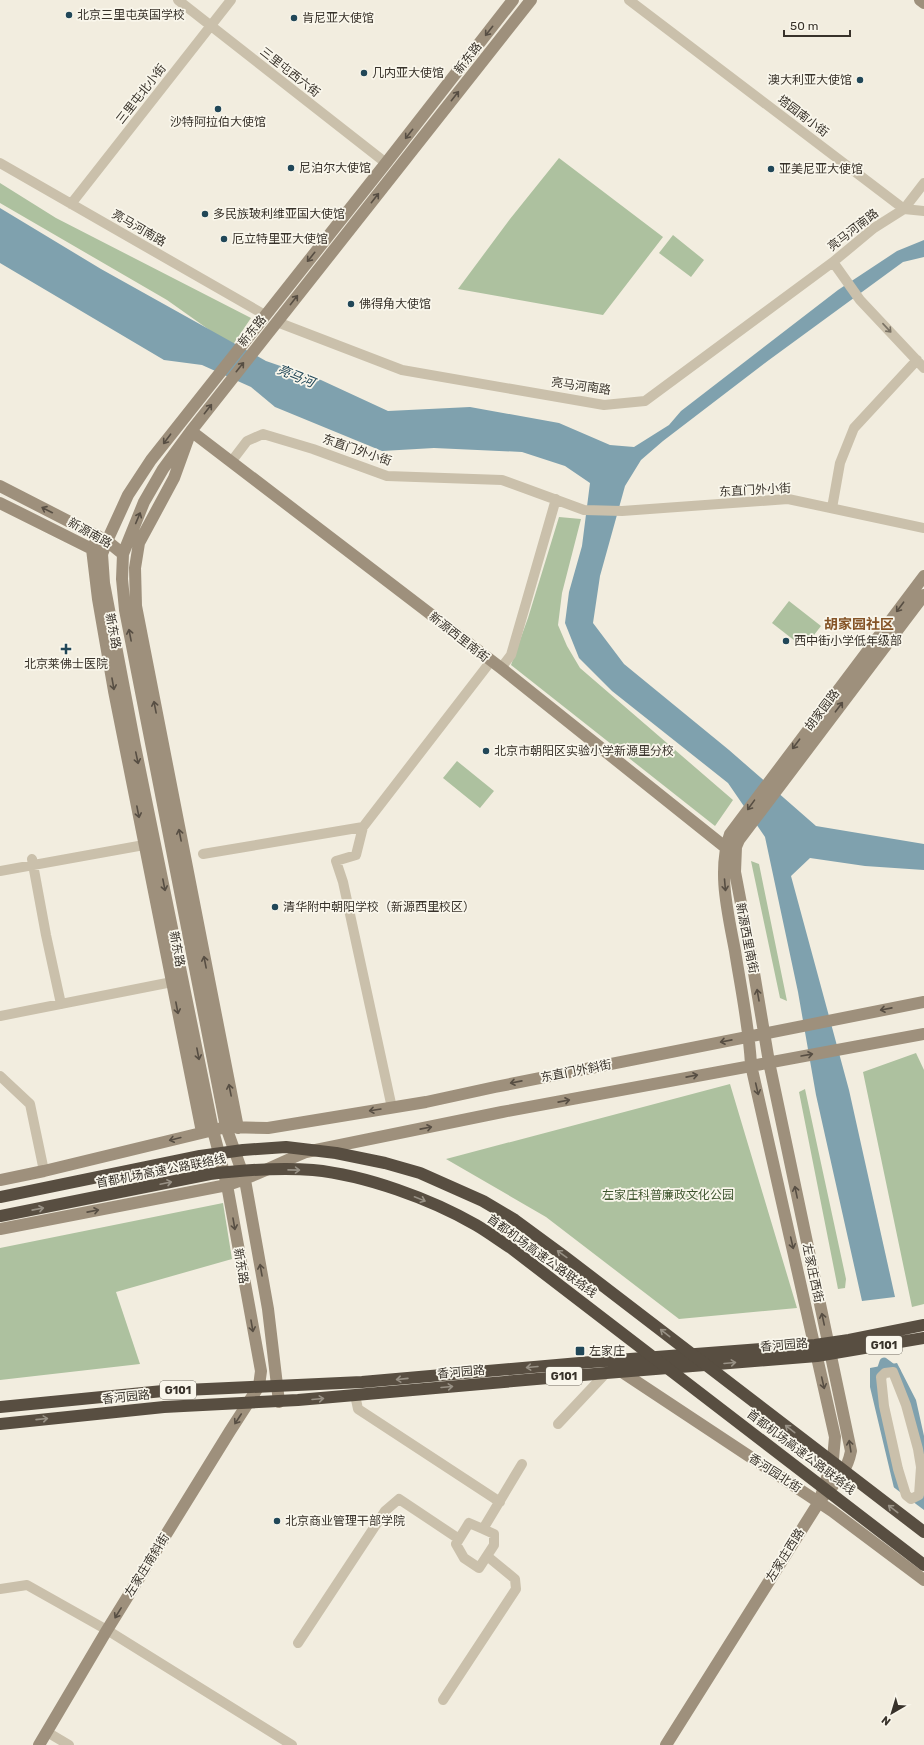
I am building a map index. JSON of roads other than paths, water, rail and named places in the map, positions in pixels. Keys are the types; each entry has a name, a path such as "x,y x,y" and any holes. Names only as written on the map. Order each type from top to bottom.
{"highway":[{"name":"首都机场高速公路联络线","path":"0,1197 200,1156 243,1150 286,1147 336,1153 385,1162 420,1173 483,1201 515,1220 924,1532"},
{"name":"首都机场高速公路联络线","path":"0,1216 210,1174 238,1171 272,1169 314,1170 361,1179 402,1192 445,1209 476,1225 512,1248 924,1564"},
{"name":"香河园路","path":"849,1346 908,1328 924,1325"},
{"name":"香河园路","path":"0,1424 164,1407 279,1402 622,1372 921,1338"},
{"name":"香河园路","path":"0,1407 163,1391 362,1382 614,1360 816,1351"}],"main road":[{"name":"新东路","path":"259,1386 260,1371 227,1185 208,1131 97,552 103,538 128,495 151,460 513,0"},
{"name":"新东路","path":"279,1402 268,1309 245,1180 232,1128 126,618 122,579 123,554 144,502 163,469 220,393 531,0"},
{"path":"920,0 924,3"},
{"path":"191,431 174,478 139,543 134,568 136,606 232,1128"},
{"name":"新源西里南街","path":"191,431 496,665 735,855 735,872 764,1033"},
{"name":"新源南路","path":"0,486 103,538 123,554"},
{"name":"新源南路","path":"0,503 97,552 123,554"},
{"path":"97,552 98,599 114,691 172,982 208,1131"},
{"name":"胡家园路","path":"725,847 777,779 924,576"},
{"name":"胡家园路","path":"777,779 924,595"},
{"name":"胡家园路","path":"734,837 735,855"},
{"name":"新源西里南街","path":"725,847 723,862 726,894 749,1036"},
{"name":"东直门外斜街","path":"0,1180 44,1171 208,1131 232,1128 268,1128 392,1108 924,1002"},
{"name":"左家庄西街","path":"764,1033 768,1062 851,1451 849,1463 844,1474 819,1502"},
{"path":"0,1230 227,1185 245,1180 306,1152 502,1112 924,1034"},
{"name":"左家庄西街","path":"749,1036 752,1065 816,1351"},
{"name":"左家庄西路","path":"666,1745 819,1502 833,1459 835,1437 816,1351"},
{"name":"香河园北街","path":"622,1372 819,1502 924,1580"},
{"name":"左家庄南斜街","path":"39,1745 107,1630 259,1386"}],"street":[{"name":"三里屯西六街","path":"178,0 386,163"},
{"name":"三里屯北小街","path":"71,204 231,0"},
{"name":"塔园南小街","path":"629,0 904,209"},
{"name":"亮马河南路","path":"0,163 265,315"},
{"path":"904,209 924,182"},
{"name":"亮马河南路","path":"277,322 402,370 604,405 645,401 833,262 874,228 904,209"},
{"path":"904,209 924,211"},
{"path":"832,508 840,463 854,428 920,364 860,300 833,262"},
{"name":"东直门外小街","path":"231,462 247,441 263,434 313,449 387,476 502,480 584,510 622,511 788,499 924,528"},
{"path":"392,1108 343,882 336,861 356,855 363,827 496,665 511,656 556,499"},
{"path":"203,854 363,827"},
{"path":"0,865 32,862 144,842"},
{"path":"0,871 32,862"},
{"path":"32,862 61,1004"},
{"path":"0,1016 172,982"},
{"path":"0,1076 30,1104 44,1171"},
{"path":"894,1372 906,1405 921,1467 918,1494 911,1499 906,1495 898,1469 884,1406 881,1377 885,1373 894,1372"},
{"path":"558,1424 606,1373"},
{"path":"355,1395 358,1409 500,1502"},
{"path":"483,1529 522,1464"},
{"path":"298,1643 385,1511 399,1499 460,1539"},
{"path":"469,1523 483,1529 494,1534 494,1545 479,1568 464,1558 456,1544 469,1523"},
{"path":"443,1700 516,1589 515,1579 487,1556"},
{"path":"0,1589 27,1585 107,1630 292,1745"},
{"path":"47,1732 69,1745"}],"water":[{"name":"亮马河","path":"0,208 101,269 266,361 321,380 388,411 470,407 559,423 610,445 634,447 669,425 681,411 838,290 897,251 924,240 924,257 903,262 769,360 663,441 641,460 625,486 600,576 593,623 624,664 729,750 816,826 924,844 924,870 865,866 810,858 791,876 849,1090 895,1297 862,1301 816,1095 798,992 765,837 728,783 612,691 579,658 565,623 569,592 582,546 590,483 565,466 522,452 434,448 382,451 275,407 251,387 202,365 164,360 0,263"},
{"path":"897,1363 916,1400 924,1436 924,1531 894,1488 870,1387 870,1368","holes":["894,1372 921,1467 918,1495 906,1495 881,1377"]}],"waterway":[{"path":"879,1377 884,1362 896,1371"}],"place":[{"name":"北京三里屯英国学校","path":"69,15"},
{"name":"肯尼亚大使馆","path":"294,18"},
{"name":"几内亚大使馆","path":"364,73"},
{"name":"澳大利亚大使馆","path":"860,80"},
{"name":"沙特阿拉伯大使馆","path":"218,109"},
{"name":"尼泊尔大使馆","path":"291,168"},
{"name":"亚美尼亚大使馆","path":"771,169"},
{"name":"多民族玻利维亚国大使馆","path":"205,214"},
{"name":"厄立特里亚大使馆","path":"224,239"},
{"name":"佛得角大使馆","path":"351,304"},
{"name":"西中街小学低年级部","path":"786,641"},
{"name":"北京莱佛士医院","path":"66,649"},
{"name":"北京市朝阳区实验小学新源里分校","path":"486,751"},
{"name":"清华附中朝阳学校（新源西里校区）","path":"275,907"},
{"name":"左家庄","path":"580,1351"},
{"name":"北京商业管理干部学院","path":"277,1521"}],"district":[{"name":"胡家园社区","path":"859,624"}],"park label":[{"name":"左家庄科普廉政文化公园","path":"668,1195"}]}
